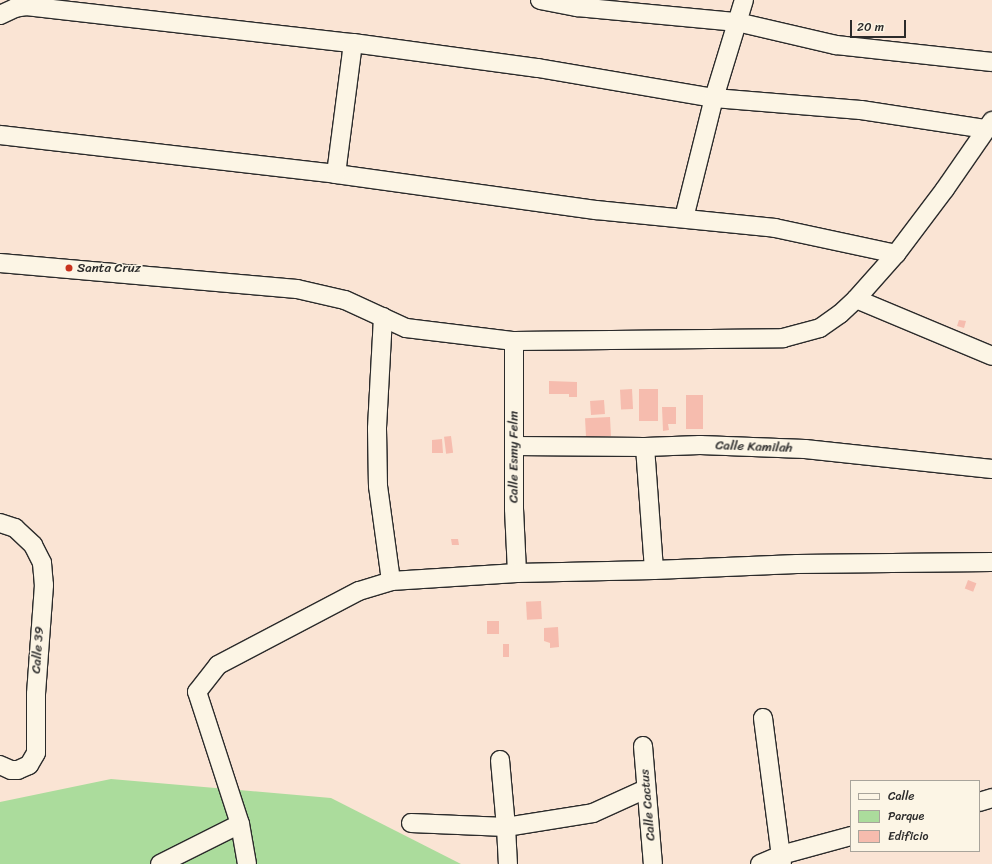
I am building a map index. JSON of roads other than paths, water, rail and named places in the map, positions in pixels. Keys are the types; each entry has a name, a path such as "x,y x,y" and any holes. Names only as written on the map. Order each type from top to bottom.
{"street":[{"path":"540,0 577,7 737,22 836,45 992,62"},
{"path":"684,218 714,98 744,0"},
{"path":"0,15 15,8 26,6 353,43 538,68 714,98 861,110 989,125 945,189 896,254 856,299 840,314 820,328 783,338 514,341 406,328 383,316 345,300 297,289 0,263"},
{"path":"336,174 353,43"},
{"path":"0,135 336,174 596,210 775,228 896,254"},
{"path":"856,299 992,356"},
{"path":"383,316 377,429 378,486 391,581"},
{"name":"Calle Esmy Felm","path":"514,341 514,508 516,573"},
{"name":"Calle Kamilah","path":"514,446 645,447 700,445 805,449 992,469"},
{"path":"645,447 654,570"},
{"name":"Calle 39","path":"0,523 14,528 34,545 42,563 44,585 36,694 36,753 29,765 18,770 11,770 0,765"},
{"path":"247,864 240,824 197,692 218,666 330,605 360,591 391,581 516,573 654,570 797,564 992,562"},
{"path":"763,718 782,860"},
{"name":"Calle Cactus","path":"643,746 653,864"},
{"path":"500,760 508,864"},
{"path":"411,823 506,827 593,813 646,789"},
{"path":"980,802 992,798"},
{"path":"160,864 240,824"},
{"path":"760,864 782,860 850,836"}],"place":[{"name":"Santa Cruz","path":"69,268"}]}
